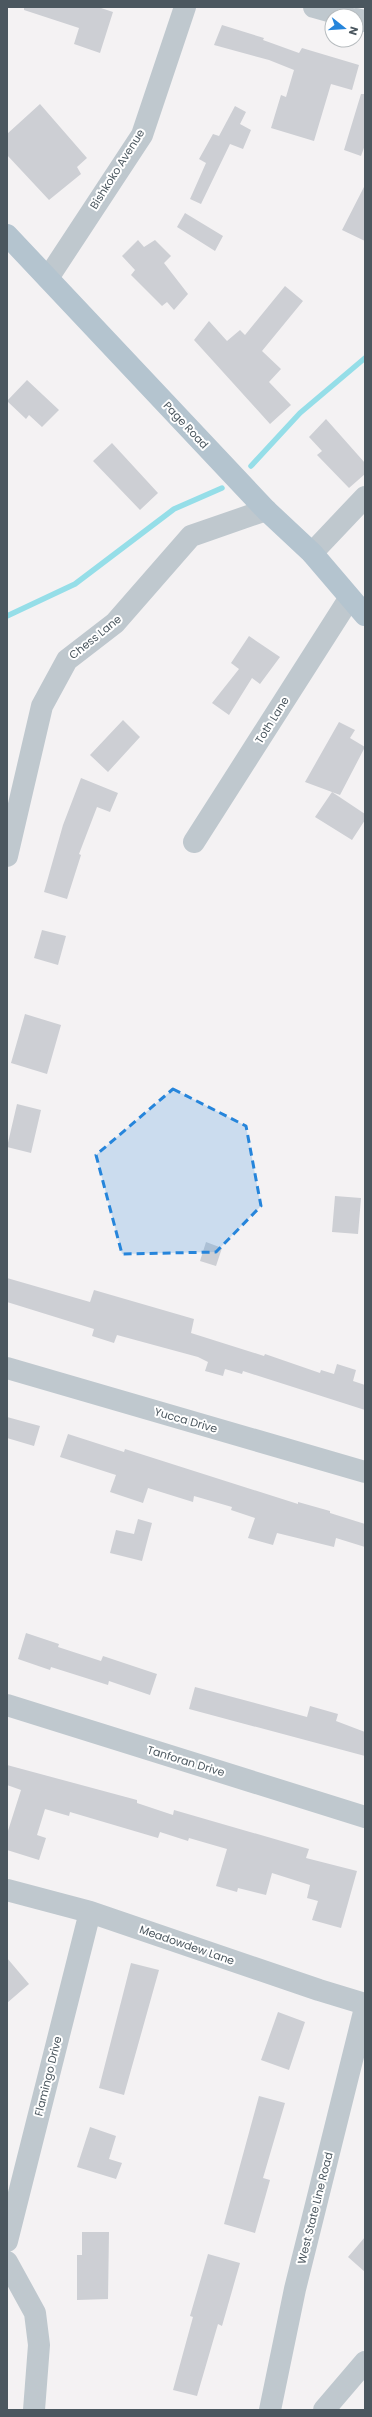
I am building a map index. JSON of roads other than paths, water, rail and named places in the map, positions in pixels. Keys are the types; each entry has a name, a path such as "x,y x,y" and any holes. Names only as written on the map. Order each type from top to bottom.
{"main road":[{"name":"Page Road","path":"7,235 266,510 312,553 365,615"}],"street":[{"name":"Bishkoko Avenue","path":"48,278 142,135 185,7"},
{"path":"314,7 324,10"},
{"path":"312,553 365,497"},
{"name":"Chess Lane","path":"7,856 42,706 67,660 116,623 191,536 266,510"},
{"name":"Toth Lane","path":"194,842 349,598"},
{"name":"Yucca Drive","path":"7,1368 365,1472"},
{"name":"Tanforan Drive","path":"7,1705 365,1817"},
{"name":"Meadowdew Lane","path":"7,1890 90,1912 319,1990 365,2004"},
{"name":"Flamingo Drive","path":"7,2241 90,1912"},
{"name":"West State Line Road","path":"270,2410 297,2282 365,2008"},
{"path":"7,2262 35,2313 39,2345 34,2410"},
{"path":"324,2410 365,2362"}],"waterway":[{"path":"251,466 300,413 365,358"},
{"path":"7,616 75,584 174,509 222,488"}]}
